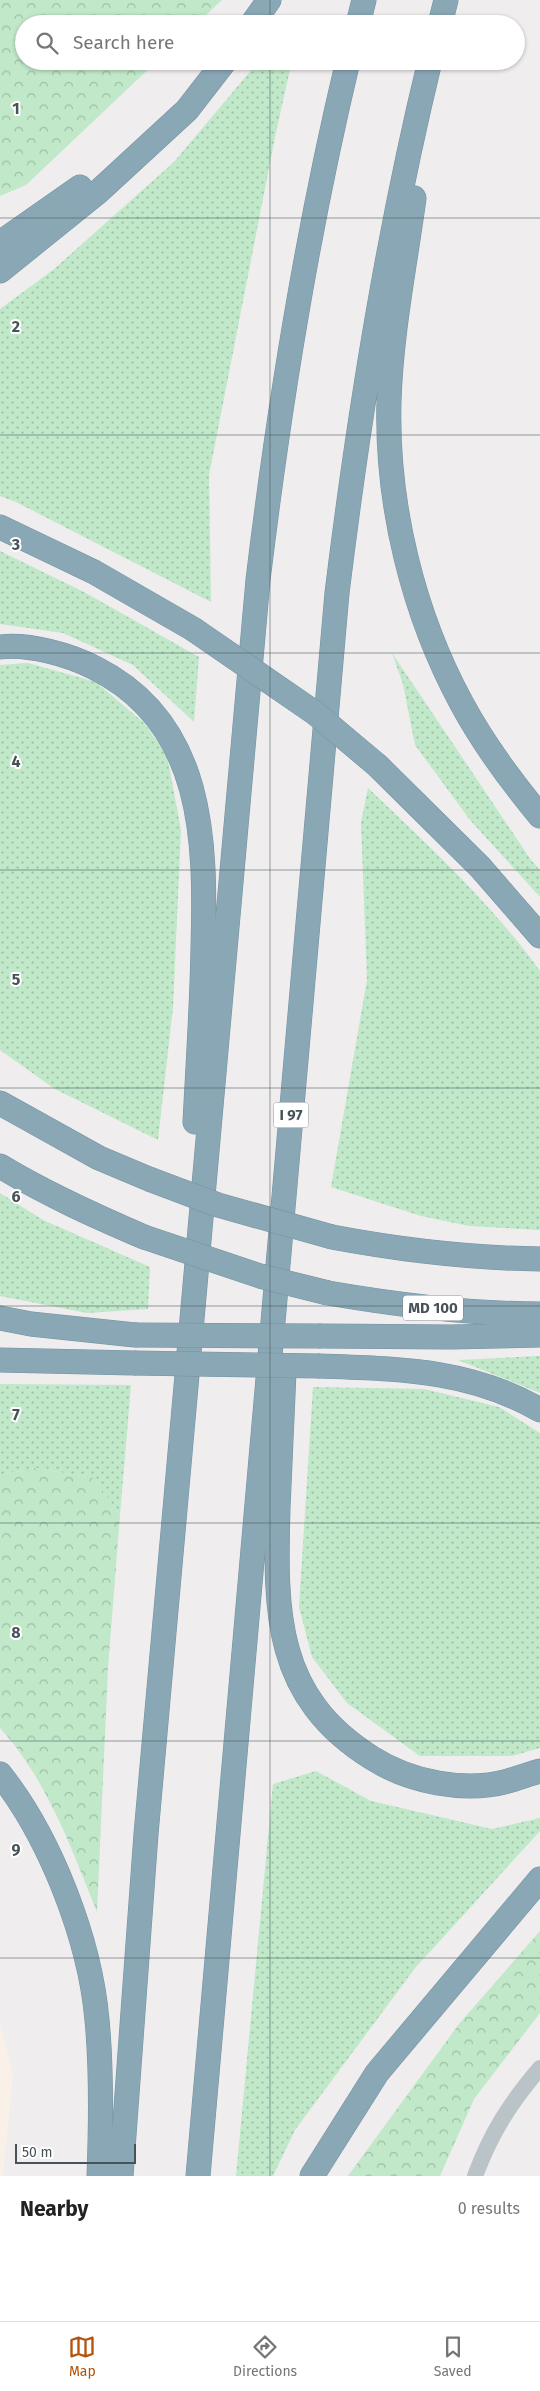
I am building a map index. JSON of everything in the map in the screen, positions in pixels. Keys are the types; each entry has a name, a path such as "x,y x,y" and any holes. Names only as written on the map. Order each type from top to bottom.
{"highway":[{"path":"258,15 268,0"},
{"path":"360,15 364,0"},
{"path":"442,15 446,0"},
{"path":"0,272 98,192 187,110 219,70"},
{"path":"121,2176 146,1834 258,580 273,459 311,231 346,70"},
{"name":"I 97","path":"198,2176 337,593 352,475 389,248 429,70"},
{"path":"430,70 393,352 389,402 396,508 418,602 462,704 498,761 540,816"},
{"path":"0,243 187,110"},
{"path":"0,527 94,572 194,629 307,707 378,766 480,867 540,936"},
{"path":"0,647 43,650 81,661 112,676 138,697 163,725 180,754 194,793 201,832 205,882 203,959 175,1517"},
{"path":"295,1065 277,1552 277,1600 284,1642 298,1681 322,1717 352,1745 390,1769 429,1781 468,1785 506,1782 540,1771"},
{"path":"0,1095 50,1132"},
{"path":"0,1103 99,1158 218,1205 332,1236 396,1248 456,1256 540,1259"},
{"name":"MD 100","path":"0,1166 30,1184 144,1237 251,1274 328,1293 394,1304 454,1310 540,1314"},
{"path":"0,1318 31,1324 135,1335 451,1337 540,1335"},
{"path":"0,1360 320,1366 406,1370 454,1376 494,1389 540,1410"},
{"path":"0,1774 30,1821 55,1867 74,1913 97,2018 100,2074 99,2176"},
{"path":"312,2176 377,2073 540,1879"}],"lane":[{"path":"474,2176 486,2148 513,2100 540,2068"}],"shaded area":[{"path":"0,2022 13,2075 3,2176 0,2176"}],"green space":[{"path":"0,0 222,0 206,15 15,15 15,70 147,70 26,185 0,196"},
{"path":"251,70 290,70 276,132 209,475 211,602 16,502 0,496 0,309 53,270 174,162"},
{"path":"0,551 84,592 199,657 194,722 133,665 63,633 0,624"},
{"path":"392,653 531,860 540,870 540,897 470,820 415,745 403,684"},
{"path":"28,663 96,682 144,723 167,755 181,830 173,1007 158,1140 55,1089 0,1050 0,665"},
{"path":"368,788 480,898 540,971 540,1230 469,1226 421,1216 331,1187 367,980 361,822"},
{"path":"0,1193 43,1220 150,1267 148,1309 87,1313 0,1296"},
{"path":"540,1356 540,1393 458,1360"},
{"path":"0,1384 131,1385 120,1515 94,1478 35,1468 0,1475"},
{"path":"313,1387 424,1389 499,1407 540,1433 540,1748 512,1756 420,1756 347,1703 312,1657 299,1607"},
{"path":"35,1468 94,1478 120,1515 108,1668 97,1912 68,1840 45,1792 17,1748 0,1728 0,1475"},
{"path":"316,1771 371,1801 492,1829 540,1818 540,1831 415,1968 295,2130 273,2176 236,2176 273,1784"},
{"path":"540,1931 540,2013 474,2099 440,2176 348,2176 459,2024"}]}
